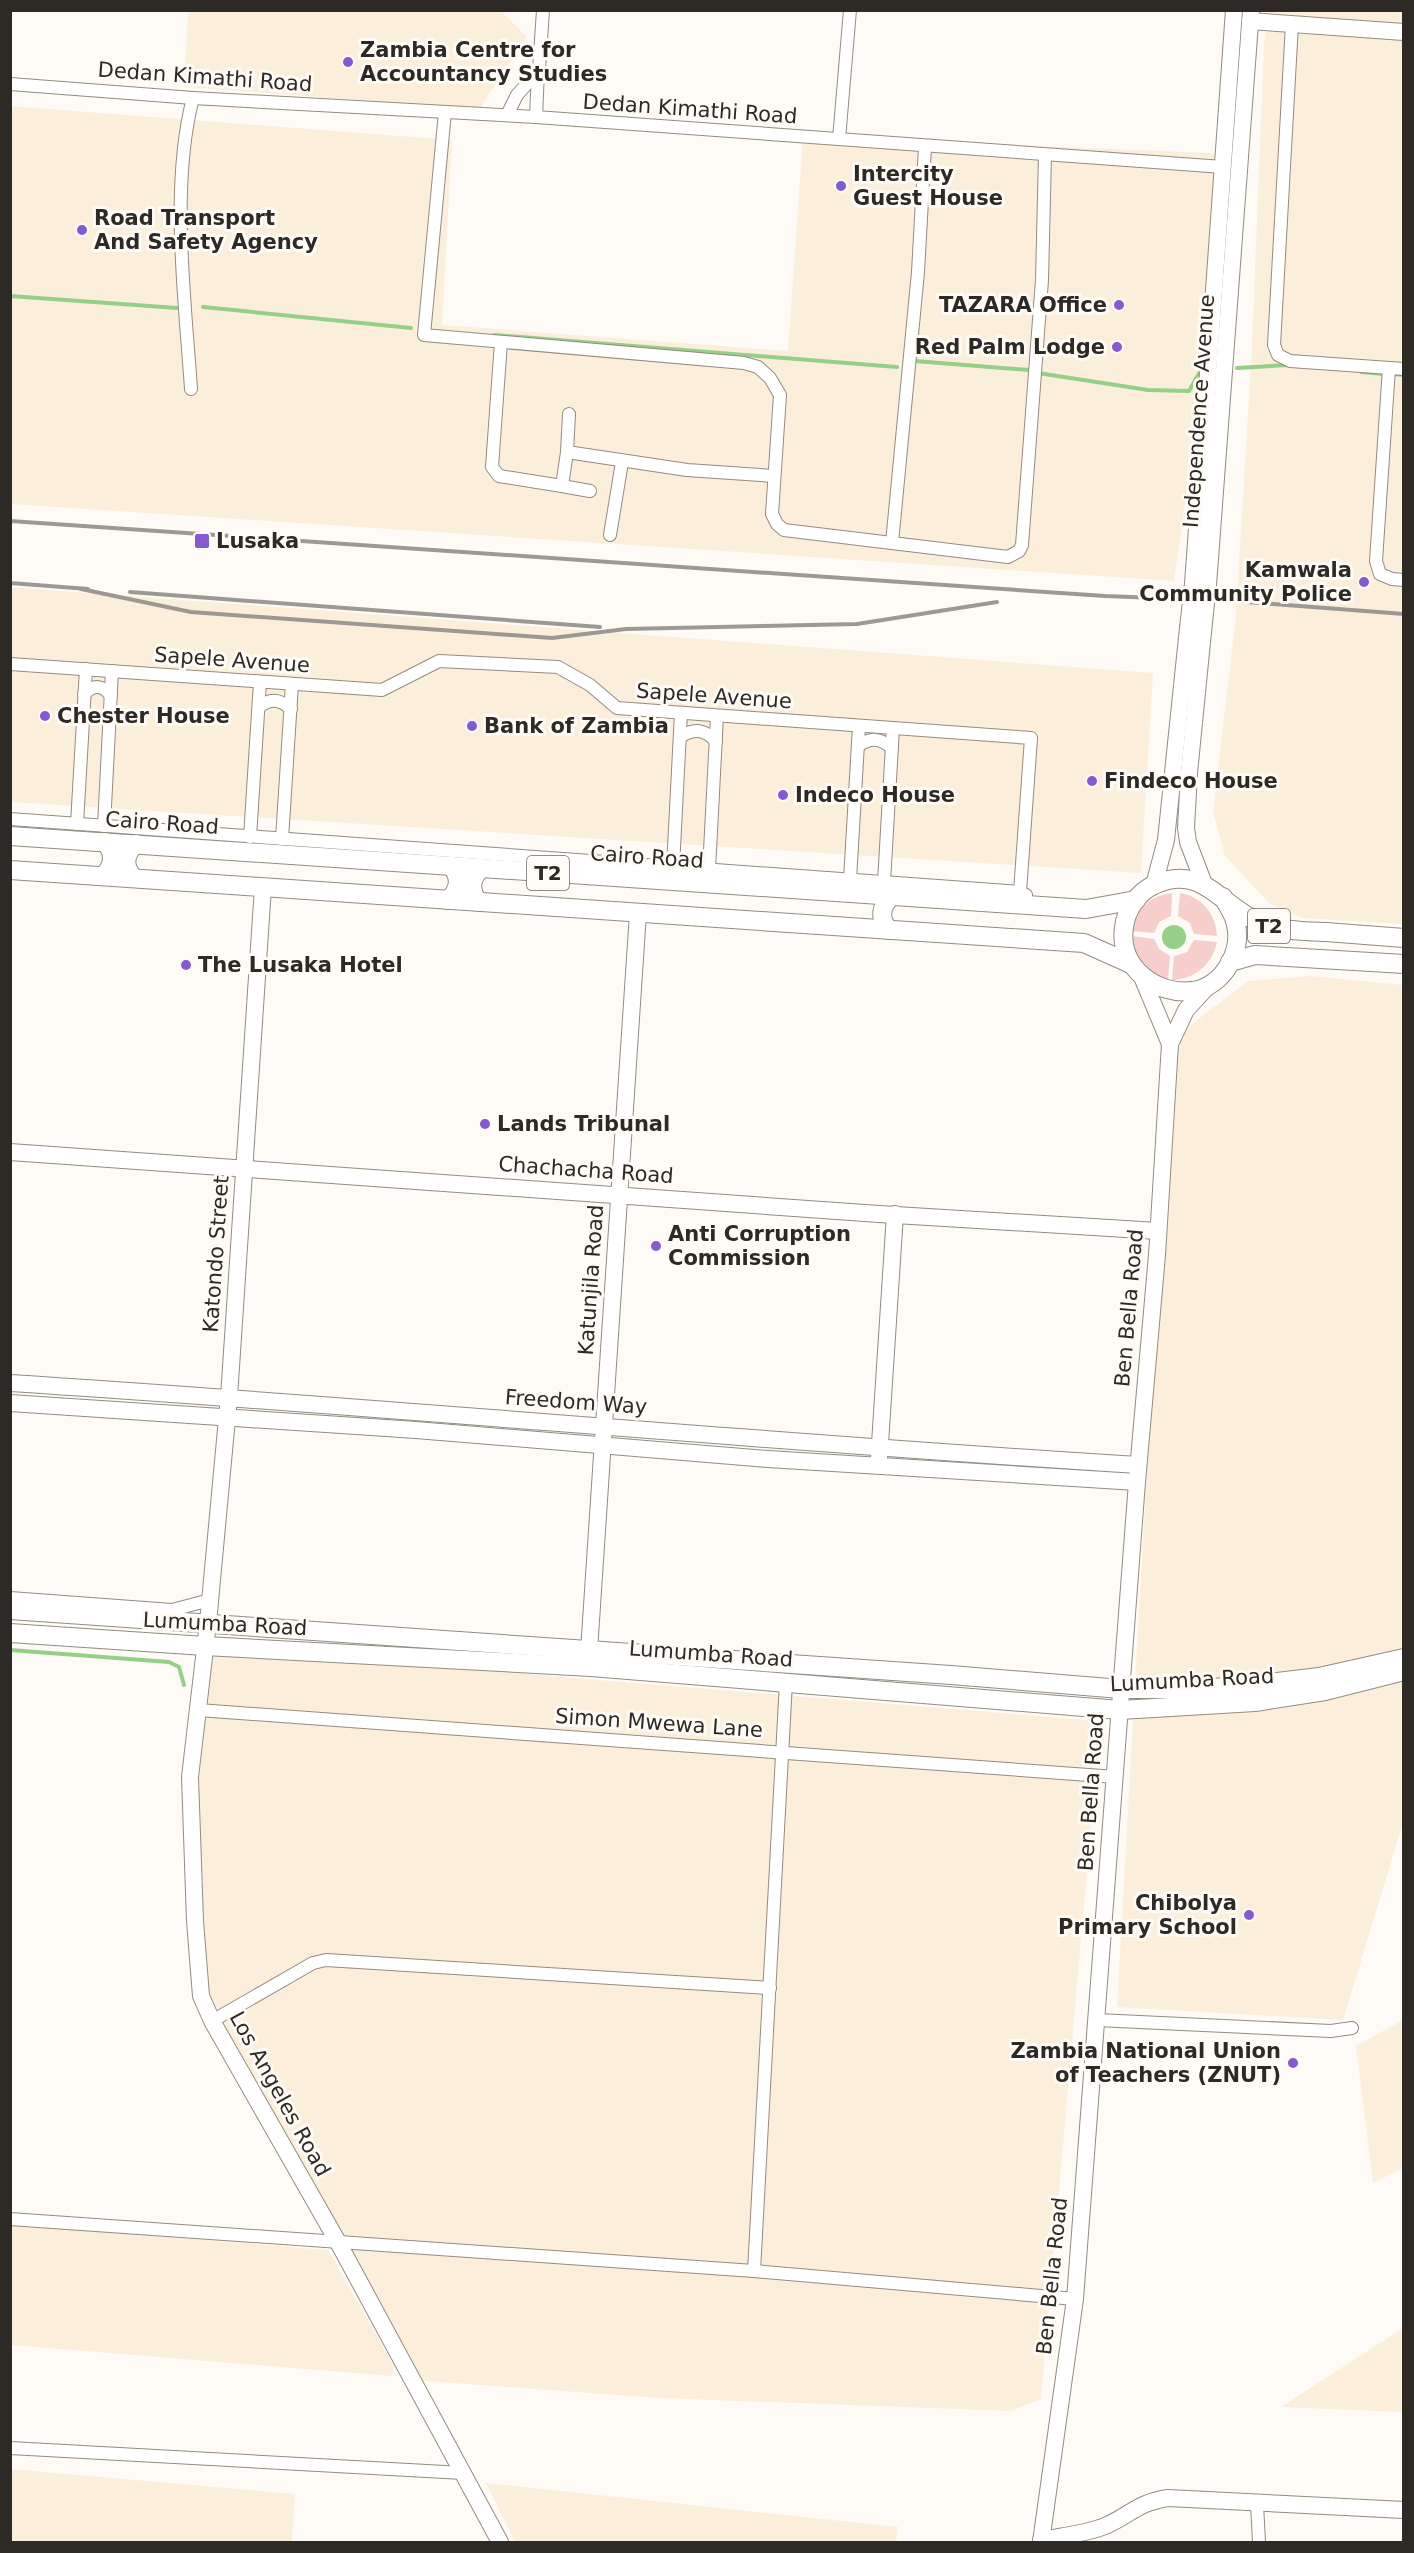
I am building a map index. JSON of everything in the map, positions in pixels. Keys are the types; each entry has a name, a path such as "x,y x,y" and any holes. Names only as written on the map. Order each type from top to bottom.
{"main road":[{"name":"Independence Avenue","path":"1200,585 1234,10"},
{"name":"Independence Avenue","path":"1204,884 1188,842 1186,828 1196,630 1251,16"},
{"path":"1251,16 1292,24 1404,32"},
{"name":"Independence Avenue","path":"1154,885 1166,840 1196,630"},
{"name":"Cairo Road","path":"11,831 104,834 136,844 223,842 354,859 451,866 482,868 522,863 888,889 1086,909 1136,900"},
{"path":"103,876 110,869 112,859 104,834"},
{"path":"134,878 127,870 126,860 129,851 136,844"},
{"path":"448,900 456,892 458,882 451,866"},
{"path":"479,902 473,894 472,883 475,874 482,868"},
{"name":"T2","path":"10,870 1083,943 1137,970"},
{"path":"1174,879 1204,884 1223,897 1232,912 1237,929 1236,947 1230,962 1213,982 1192,991 1177,991 1162,988 1137,970 1123,936 1126,917 1136,900 1154,885 1174,879"},
{"name":"Katondo Street","path":"208,1623 229,1397 262,887"},
{"path":"856,887 866,901 868,911 866,920 858,928"},
{"path":"888,889 882,911 883,922 889,930"},
{"name":"T2","path":"1223,897 1256,922 1270,926 1404,938"},
{"name":"Katunjila Road","path":"589,1651 638,913"},
{"name":"T2","path":"1230,962 1255,955 1404,964"},
{"name":"Ben Bella Road","path":"1137,970 1170,1044"},
{"name":"Ben Bella Road","path":"1041,2541 1075,2299 1138,1465 1158,1231 1170,1044 1186,1010 1213,982"},
{"name":"Chachacha Road","path":"10,1152 1158,1231"},
{"path":"879,1465 895,1214"},
{"name":"Freedom Way","path":"10,1383 229,1397 880,1448 1138,1465"},
{"name":"Freedom Way","path":"10,1403 416,1430 768,1459 1137,1482"},
{"path":"768,1459 769,1439"},
{"name":"Lumumba Road","path":"10,1610 951,1675 1121,1689 1198,1689 1252,1685 1319,1677 1404,1658"},
{"name":"Los Angeles Road","path":"208,1623 190,1777 195,1921 201,1996 212,2021 339,2244 500,2542"},
{"name":"Lumumba Road","path":"10,1633 580,1666 1120,1710 1255,1702 1325,1691 1404,1671"},
{"path":"1041,2541 1091,2531 1148,2501 1168,2498 1404,2510"}],"street":[{"path":"536,117 543,10"},
{"path":"839,139 850,10"},
{"path":"1292,24 1274,345 1278,355 1290,361 1404,369"},
{"path":"507,115 517,95 538,70"},
{"name":"Dedan Kimathi Road","path":"10,84 193,98 507,115 1223,167"},
{"path":"191,389 184,287 181,184 186,127 193,98"},
{"path":"445,112 424,335 744,363 758,367 770,378 780,395 772,514 777,525 784,530 1008,557 1019,551 1022,545 1041,280 1045,155"},
{"path":"892,543 918,272 925,147"},
{"path":"501,342 492,467 499,476 590,491"},
{"path":"1389,368 1376,561 1380,574 1392,579 1404,580"},
{"path":"562,486 569,414"},
{"path":"567,452 622,462 696,471 774,476"},
{"path":"610,535 622,462"},
{"name":"Sapele Avenue","path":"10,664 382,690 439,661 558,667 590,685 616,708 1031,738 1020,892"},
{"path":"77,824 86,669"},
{"path":"104,834 112,671"},
{"path":"250,837 260,682"},
{"path":"282,839 292,684"},
{"path":"84,694 90,688 99,686 106,689 111,696"},
{"path":"258,707 275,700 291,709"},
{"path":"673,867 681,713"},
{"path":"709,870 717,716"},
{"path":"856,887 859,726"},
{"path":"888,889 893,728"},
{"path":"680,737 698,730 708,734 716,741"},
{"path":"858,746 875,739 885,742 892,748"},
{"path":"11,831 77,824 104,834 223,842 250,837 344,843 522,863 709,870 751,880"},
{"path":"344,843 354,859"},
{"path":"938,893 1020,892 1043,906"},
{"path":"10,1598 172,1610 210,1600"},
{"path":"754,2271 786,1682"},
{"name":"Simon Mwewa Lane","path":"198,1710 1116,1777"},
{"path":"212,2021 313,1964 326,1960 770,1988"},
{"path":"1097,2020 1331,2031 1352,2028"},
{"path":"10,2219 339,2244 754,2271 1075,2299"},
{"path":"10,2448 463,2473"},
{"path":"1257,2504 1259,2542"}],"shaded area":[{"name":"Zambia Centre for Accountancy Studies","path":"188,11 501,11 527,37 479,109 184,87"},
{"path":"1268,11 1403,11 1403,924 1303,918 1270,904 1225,856 1213,811 1236,615 1252,344 1264,43"},
{"path":"10,106 452,140 442,325 788,351 803,136 1235,154 1174,581 11,504"},
{"path":"10,587 1153,673 1141,873 11,802"},
{"path":"1172,893 1171,916 1159,922 1154,933 1131,931 1137,916 1145,905 1156,897"},
{"path":"1180,893 1195,898 1206,908 1214,921 1217,936 1194,934 1190,923 1178,916"},
{"path":"1169,925 1179,925 1186,932 1186,942 1179,949 1169,949 1162,942 1162,932"},
{"path":"1131,936 1154,939 1159,949 1170,956 1168,979 1148,969 1139,958"},
{"path":"1194,940 1217,942 1211,958 1195,974 1172,980 1174,956 1187,952"},
{"path":"1311,976 1403,985 1403,1823 1343,2020 1117,2007 1171,1040 1248,981"},
{"path":"207,1648 1100,1721 1041,2399 1012,2411 658,2398 413,2380 203,1999 191,1784"},
{"path":"1403,2020 1403,2168 1373,2183 1356,2046"},
{"path":"10,2224 328,2250 394,2366 392,2376 11,2345"},
{"path":"1403,2328 1403,2412 1281,2407"},
{"path":"10,2469 295,2494 292,2542 11,2542"},
{"path":"486,2483 898,2527 896,2542 515,2542"}],"waterway":[{"path":"10,296 177,308"},
{"path":"203,307 411,328"},
{"path":"494,335 897,367"},
{"path":"915,361 1029,370"},
{"path":"1237,368 1288,365"},
{"path":"1038,373 1148,390 1189,391 1201,370"},
{"path":"1361,372 1384,374"},
{"path":"1392,374 1404,375"},
{"path":"10,1650 169,1662 179,1667 184,1685"}],"railway":[{"path":"10,521 1105,596 1234,601 1404,614"},
{"path":"10,583 88,589"},
{"path":"81,589 191,612 552,638 626,629 857,624 997,602"},
{"path":"130,592 600,627"}],"place":[{"name":"Zambia Centre for Accountancy Studies","path":"348,62"},
{"name":"Intercity Guest House","path":"841,186"},
{"name":"Road Transport And Safety Agency","path":"82,230"},
{"name":"TAZARA Office","path":"1119,305"},
{"name":"Red Palm Lodge","path":"1117,347"},
{"name":"Lusaka","path":"202,541"},
{"name":"Kamwala Community Police","path":"1364,582"},
{"name":"Chester House","path":"45,716"},
{"name":"Bank of Zambia","path":"472,726"},
{"name":"Findeco House","path":"1092,781"},
{"name":"Indeco House","path":"783,795"},
{"name":"The Lusaka Hotel","path":"186,965"},
{"name":"Lands Tribunal","path":"485,1124"},
{"name":"Anti Corruption Commission","path":"656,1246"},
{"name":"Chibolya Primary School","path":"1249,1915"},
{"name":"Zambia National Union of Teachers (ZNUT)","path":"1293,2063"}]}
